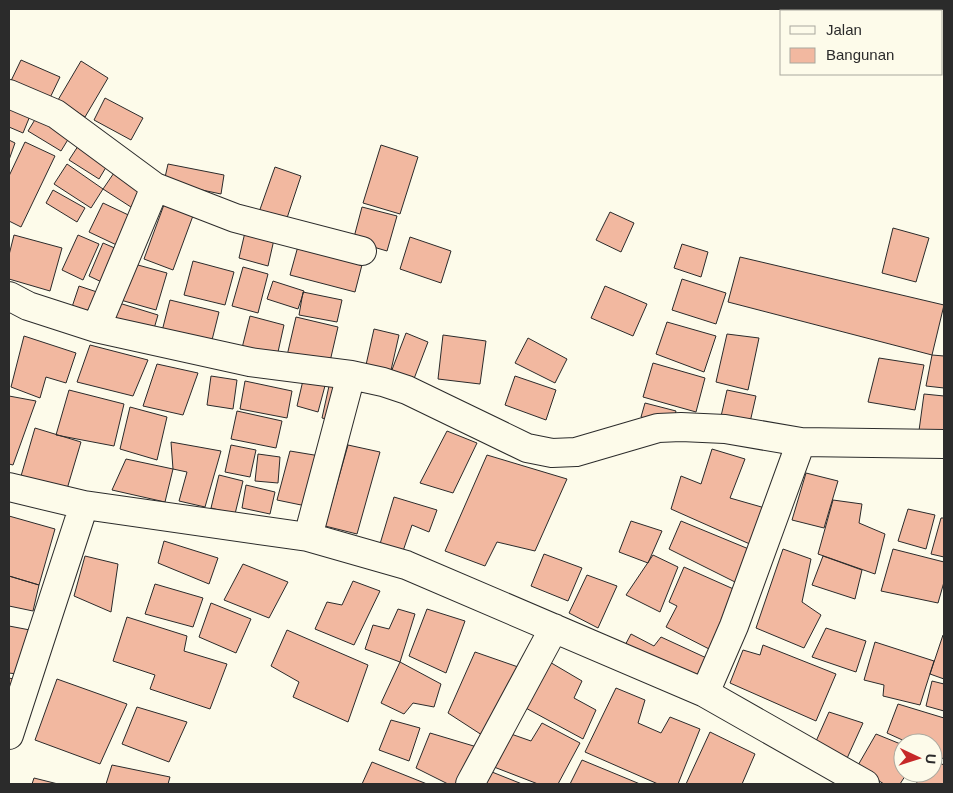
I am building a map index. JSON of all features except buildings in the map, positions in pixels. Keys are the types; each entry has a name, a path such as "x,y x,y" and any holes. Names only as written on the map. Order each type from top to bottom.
{"street":[{"path":"9,94 56,114 155,187 234,218 362,251"},
{"path":"96,328 155,187"},
{"path":"9,296 28,306 96,328 250,362 351,375 407,390 527,448 552,453 576,452 658,428 681,426 725,429 801,442 944,444"},
{"path":"308,537 351,375"},
{"path":"705,693 734,626 801,442"},
{"path":"9,487 84,505 308,537 406,565 705,693 865,784"},
{"path":"9,735 84,505"},
{"path":"470,784 554,628"}]}
